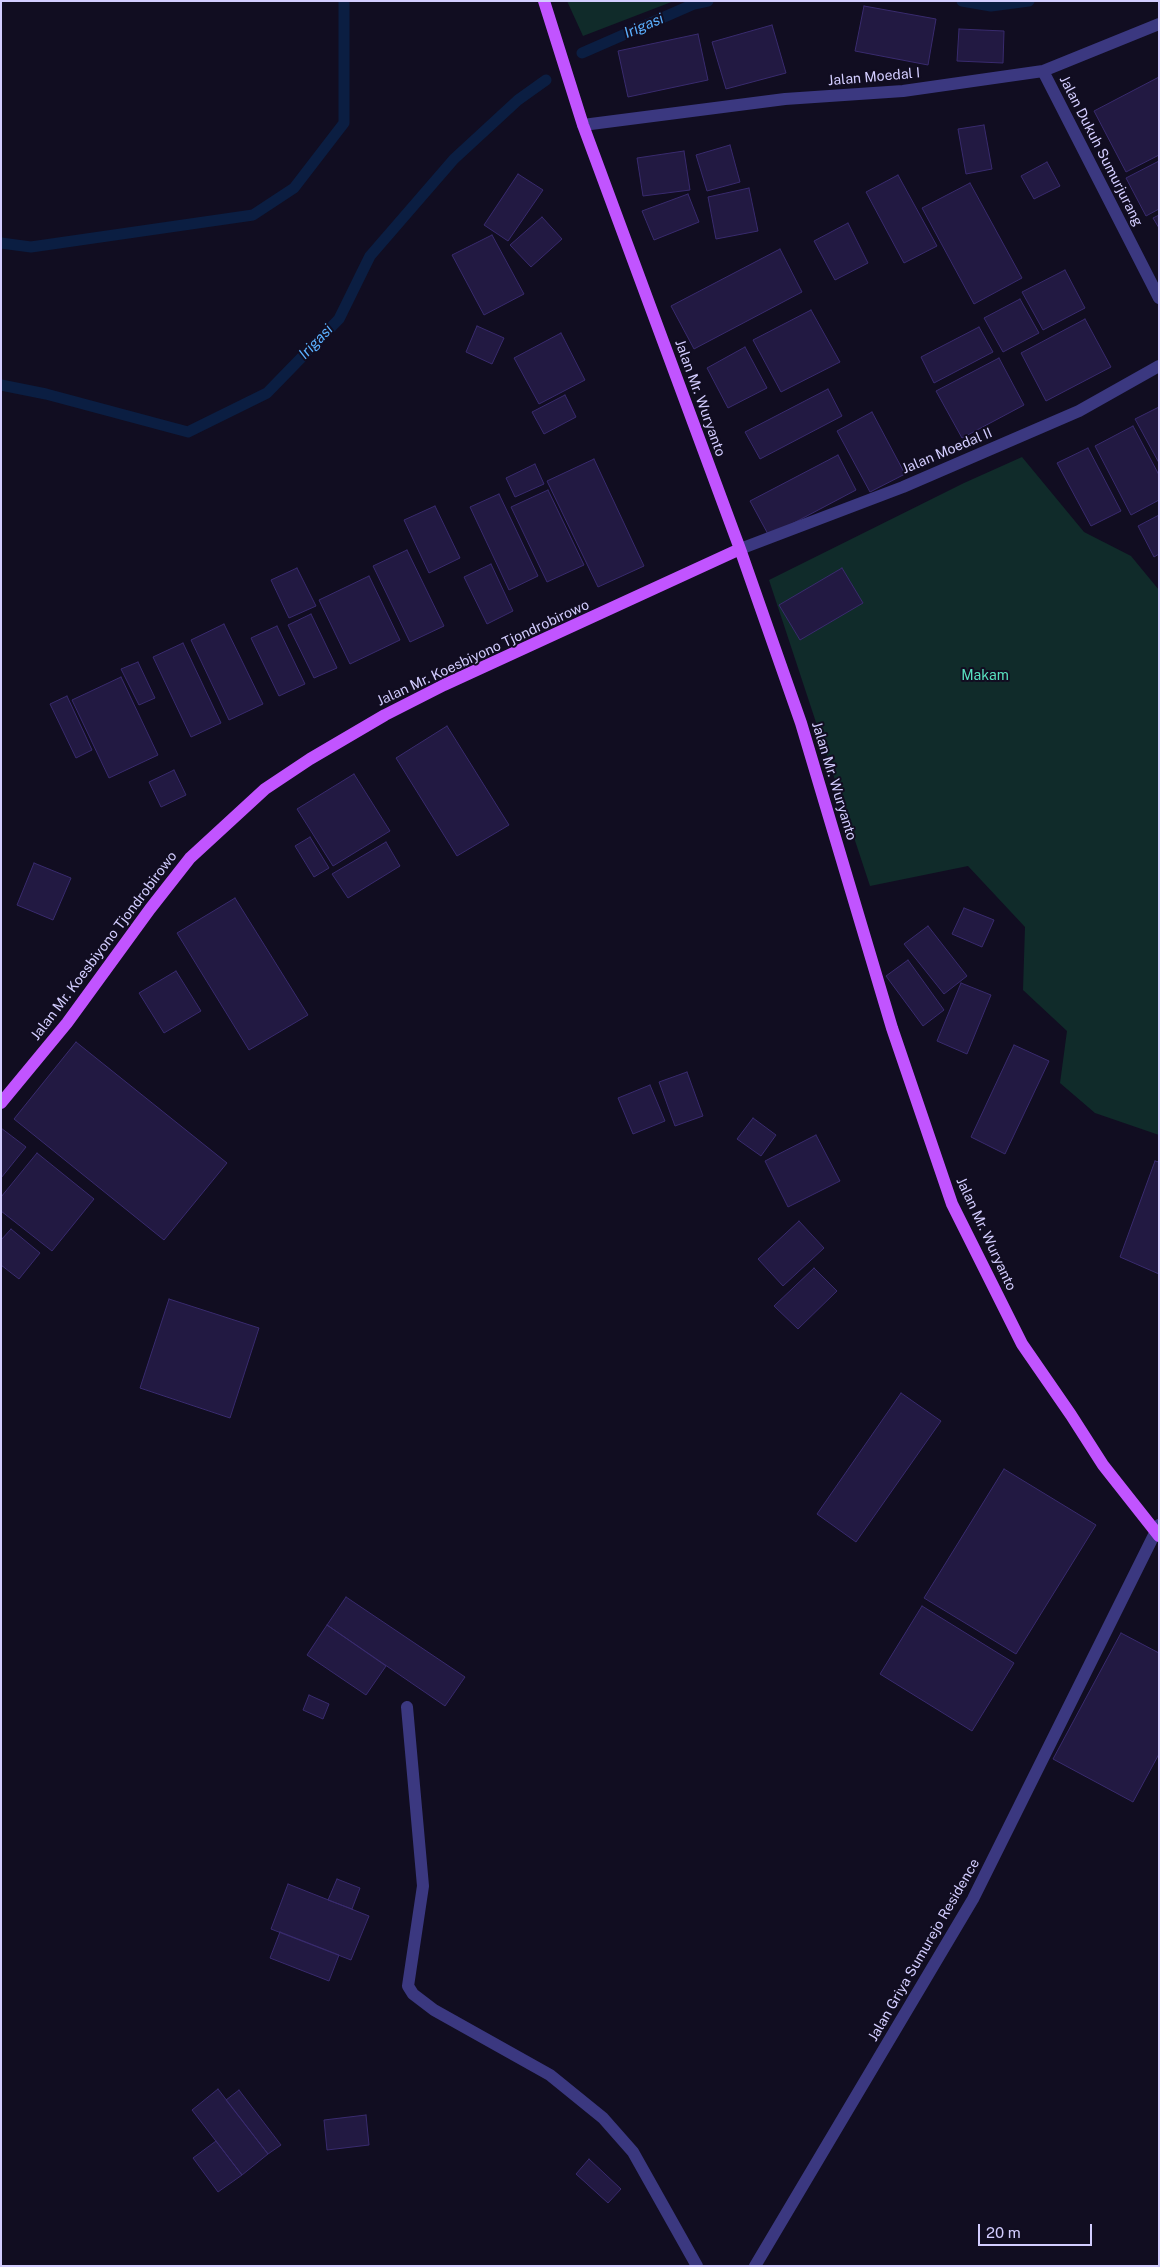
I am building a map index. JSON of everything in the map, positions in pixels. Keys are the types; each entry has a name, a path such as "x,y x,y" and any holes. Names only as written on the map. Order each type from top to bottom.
{"main road":[{"name":"Jalan Mr. Wuryanto","path":"544,1 583,125 662,334 678,387 740,550 800,723 892,1028 952,1204 1022,1344 1103,1465 1158,1531"},
{"name":"Jalan Mr. Koesbiyono Tjondrobirowo","path":"1,1103 67,1024 150,909 190,858 265,789 310,759 368,725 444,685 740,550"}],"street":[{"name":"Jalan Moedal I","path":"583,125 785,99 903,91 1043,71 1159,24"},
{"name":"Jalan Dukuh Sumurjurang","path":"1043,71 1159,298"},
{"name":"Jalan Moedal II","path":"740,550 903,487 1079,410 1159,366"},
{"name":"Jalan Griya Sumurejo Residence","path":"755,2266 973,1899 1158,1531"},
{"path":"407,1707 424,1886 408,1986 413,1994 434,2010 550,2075 603,2118 633,2152 697,2266"}],"green space":[{"path":"567,1 674,1 583,36"},
{"name":"Makam","path":"1022,457 1084,532 1131,556 1159,590 1159,1135 1095,1113 1060,1083 1067,1031 1023,990 1025,927 968,866 870,886 769,580 964,483"}],"building":[{"path":"864,6 936,19 928,65 855,51"},
{"path":"772,25 786,73 726,89 712,42"},
{"path":"959,29 1004,31 1003,63 957,61"},
{"path":"698,34 708,80 628,97 618,51"},
{"path":"1159,77 1159,155 1126,172 1094,111"},
{"path":"984,125 992,169 966,174 958,129"},
{"path":"730,145 740,182 707,191 696,155"},
{"path":"684,151 690,190 643,196 637,158"},
{"path":"1159,161 1159,209 1146,216 1126,178"},
{"path":"1047,162 1060,186 1034,199 1021,176"},
{"path":"518,174 543,190 508,241 484,225"},
{"path":"898,175 937,246 904,263 866,192"},
{"path":"970,183 1022,278 974,304 922,208"},
{"path":"749,188 758,231 716,239 708,197"},
{"path":"688,194 699,222 654,240 642,211"},
{"path":"1159,215 1159,228 1153,218"},
{"path":"542,217 562,239 531,267 510,245"},
{"path":"848,223 868,263 835,280 814,241"},
{"path":"492,235 524,294 484,315 452,255"},
{"path":"780,249 802,292 694,349 671,306"},
{"path":"1065,270 1085,308 1043,330 1022,292"},
{"path":"1020,299 1039,333 1003,352 984,318"},
{"path":"811,310 840,362 781,392 753,340"},
{"path":"1085,319 1111,367 1046,401 1021,353"},
{"path":"477,326 504,338 492,364 466,352"},
{"path":"979,327 993,352 934,383 921,357"},
{"path":"561,333 585,380 539,404 514,358"},
{"path":"745,347 767,388 728,408 707,368"},
{"path":"999,358 1024,405 962,438 936,391"},
{"path":"828,389 842,416 760,459 745,432"},
{"path":"565,395 576,417 544,434 532,412"},
{"path":"1159,407 1159,463 1135,419"},
{"path":"872,412 905,474 870,492 837,431"},
{"path":"1133,426 1159,475 1159,500 1131,515 1095,446"},
{"path":"1088,448 1121,511 1091,526 1057,463"},
{"path":"838,455 856,490 769,536 750,501"},
{"path":"594,459 644,566 598,587 547,481"},
{"path":"535,464 544,484 515,497 506,478"},
{"path":"548,490 584,565 547,582 511,507"},
{"path":"499,494 538,576 509,590 470,507"},
{"path":"435,506 460,558 429,573 404,520"},
{"path":"1159,515 1159,554 1154,557 1138,526"},
{"path":"407,550 444,626 410,642 373,566"},
{"path":"491,564 513,611 487,624 464,577"},
{"path":"297,568 316,606 289,618 271,580"},
{"path":"842,568 863,603 800,640 779,605"},
{"path":"369,576 400,640 350,664 319,600"},
{"path":"311,614 337,668 314,678 288,625"},
{"path":"224,624 263,704 229,720 191,640"},
{"path":"277,626 305,684 279,696 251,638"},
{"path":"183,643 221,723 191,737 153,657"},
{"path":"138,662 155,698 139,705 121,669"},
{"path":"121,677 158,755 109,778 72,700"},
{"path":"67,696 92,750 76,758 50,704"},
{"path":"447,726 509,825 457,856 396,758"},
{"path":"174,770 186,795 161,807 149,782"},
{"path":"354,774 390,831 333,866 297,809"},
{"path":"310,837 329,868 314,877 295,846"},
{"path":"386,842 400,866 348,898 332,874"},
{"path":"34,863 71,878 53,920 17,905"},
{"path":"235,898 308,1015 249,1050 177,933"},
{"path":"964,908 994,920 982,947 952,934"},
{"path":"928,926 967,976 944,994 904,944"},
{"path":"908,960 944,1010 923,1026 886,976"},
{"path":"176,971 201,1011 164,1033 139,993"},
{"path":"961,983 991,995 967,1054 937,1041"},
{"path":"76,1042 227,1163 164,1240 14,1119"},
{"path":"1014,1045 1049,1061 1005,1154 971,1137"},
{"path":"687,1072 703,1116 675,1126 659,1082"},
{"path":"650,1085 665,1121 633,1134 618,1098"},
{"path":"753,1118 776,1135 761,1156 737,1139"},
{"path":"1,1128 26,1147 1,1178"},
{"path":"816,1135 840,1181 788,1207 765,1161"},
{"path":"37,1153 94,1199 52,1251 1,1211 1,1197"},
{"path":"1155,1161 1159,1162 1159,1274 1120,1257"},
{"path":"799,1221 824,1248 783,1286 758,1259"},
{"path":"11,1229 40,1253 19,1279 1,1265 1,1240"},
{"path":"814,1268 837,1291 798,1329 774,1306"},
{"path":"169,1299 259,1328 230,1418 140,1388"},
{"path":"901,1393 941,1421 856,1542 817,1514"},
{"path":"1004,1469 1096,1525 1016,1654 924,1598"},
{"path":"346,1597 465,1677 445,1706 327,1625"},
{"path":"922,1606 1014,1663 972,1731 880,1674"},
{"path":"327,1625 386,1666 366,1695 307,1655"},
{"path":"1121,1633 1159,1653 1159,1754 1133,1802 1053,1759"},
{"path":"309,1695 329,1704 323,1719 303,1710"},
{"path":"337,1879 360,1888 352,1909 328,1900"},
{"path":"288,1884 369,1916 351,1960 271,1929"},
{"path":"280,1932 339,1955 329,1981 270,1958"},
{"path":"218,2089 268,2154 242,2175 192,2110"},
{"path":"239,2090 281,2145 268,2154 226,2100"},
{"path":"366,2115 369,2145 327,2150 324,2120"},
{"path":"216,2141 242,2175 218,2192 193,2158"},
{"path":"589,2159 621,2189 608,2203 576,2174"}],"waterway":[{"name":"Irigasi","path":"1,243 31,247 253,215 294,188 344,123 344,1"},
{"name":"Irigasi","path":"582,53 694,4 708,1"},
{"name":"Irigasi","path":"962,1 991,6 1029,1"},
{"name":"Irigasi","path":"1,385 46,394 188,432 267,393 339,319 370,256 454,159 518,100 546,80"}]}
